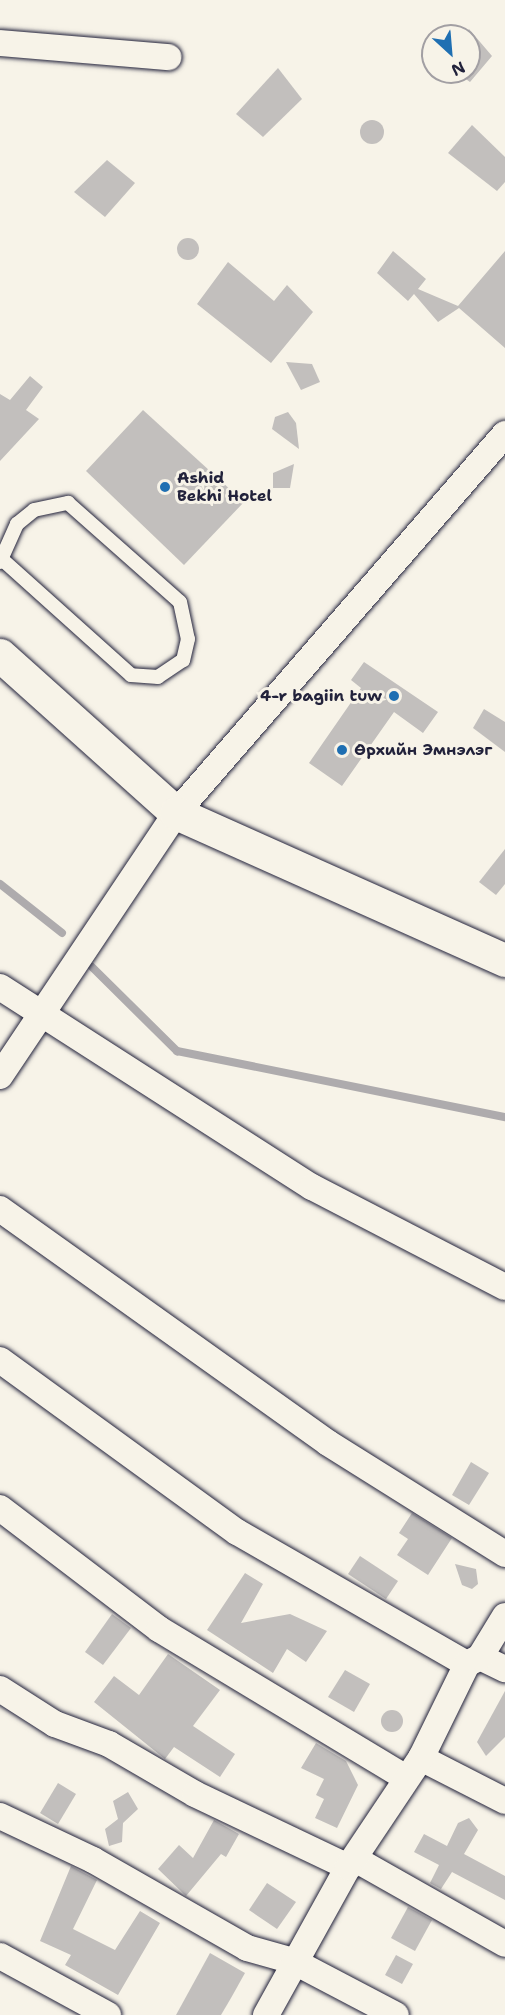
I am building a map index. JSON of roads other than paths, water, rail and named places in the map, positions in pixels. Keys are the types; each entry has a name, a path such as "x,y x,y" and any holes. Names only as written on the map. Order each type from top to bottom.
{"street":[{"path":"0,43 168,57"},
{"path":"0,1076 43,1018 176,813 505,434"},
{"path":"0,655 176,813 505,960"},
{"path":"0,987 43,1018 312,1187 505,1287"},
{"path":"0,1209 328,1443 505,1554"},
{"path":"0,1360 237,1532 474,1661 505,1669"},
{"path":"0,1508 159,1629 404,1777"},
{"path":"267,2015 293,1961 351,1863 404,1777 421,1758 474,1661 505,1616"},
{"path":"0,1689 55,1724 109,1744 195,1794 351,1863 505,1944"},
{"path":"421,1758 505,1801"},
{"path":"0,1816 93,1860 247,1948 293,1961 396,2015"},
{"path":"0,1956 108,2015"}],"lane":[{"path":"68,502 180,602 188,639 183,660 158,678 130,675 2,561 17,524 34,510 68,502"}],"waterway":[{"path":"0,884 62,933"},
{"path":"92,967 177,1051 505,1117"}],"place":[{"name":"Ashid Bekhi Hotel","path":"165,487"},
{"name":"4-r bagiin tuw","path":"394,696"},
{"name":"Өрхийн Эмнэлэг","path":"342,750"}]}
